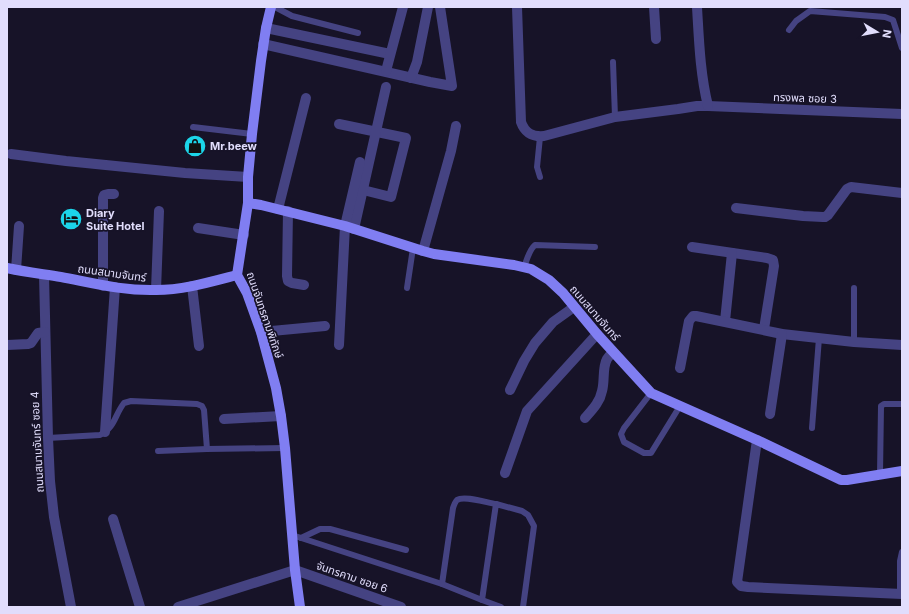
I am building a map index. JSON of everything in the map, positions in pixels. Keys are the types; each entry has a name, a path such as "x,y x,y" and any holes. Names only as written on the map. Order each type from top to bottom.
{"street":[{"name":"ถนนจันทรคามพิทักษ์","path":"270,7 263,44 252,134 248,177 248,202 237,275 247,294 260,332 276,388 297,536 295,570 300,607"},
{"path":"386,71 403,7"},
{"path":"411,78 417,62 428,7"},
{"path":"263,44 452,86 440,7"},
{"path":"517,7 521,122 524,129 529,134 540,137"},
{"path":"654,7 656,39"},
{"path":"697,7 701,62 708,106"},
{"path":"266,28 390,54"},
{"path":"350,228 363,190 386,87"},
{"path":"304,285 292,283 288,280 283,210 306,98"},
{"name":"ทรงพล ซอย 3","path":"540,137 615,117 678,110 697,106 902,114"},
{"path":"339,124 406,138 391,197 363,190"},
{"path":"418,249 450,156 456,126"},
{"path":"12,154 185,173 248,177"},
{"path":"339,345 350,228 360,162"},
{"path":"736,208 823,217 828,215 847,188 851,187 902,193"},
{"path":"103,286 103,198 104,195 114,194"},
{"name":"ถนนสนามจันทร์","path":"248,202 350,228 434,254 514,265 530,269 549,280 563,293 597,334 651,393 757,440 841,480 902,471"},
{"path":"156,290 159,211"},
{"path":"12,269 19,226"},
{"path":"198,228 244,235"},
{"path":"692,247 767,258 774,263 764,329"},
{"path":"725,321 732,253"},
{"name":"ถนนสนามจันทร์","path":"12,269 103,286 134,290 156,290 192,286 237,275"},
{"name":"ถนนสนามจันทร์ ซอย 4","path":"44,275 50,481 54,516 71,607"},
{"path":"192,286 199,346"},
{"path":"105,432 115,287"},
{"path":"510,390 524,361 535,343 553,322 574,307"},
{"path":"680,368 689,321 693,316 725,321 782,334 854,342 902,345"},
{"path":"260,332 325,326"},
{"path":"7,345 31,343 38,333 45,332"},
{"path":"505,473 526,411 597,334"},
{"path":"770,414 782,334"},
{"path":"585,418 599,400 602,391 606,364 608,358 613,352"},
{"path":"224,419 281,416"},
{"path":"757,440 737,582 741,586 901,594"},
{"path":"113,519 140,607"},
{"path":"178,607 295,570"},
{"name":"จันทรคาม ซอย 6","path":"295,570 401,607"}],"lane":[{"path":"275,7 292,16 358,34"},
{"path":"789,30 796,21 810,11 885,17 894,20 902,48"},
{"path":"613,62 615,117"},
{"path":"193,127 252,134"},
{"path":"540,137 538,167 540,177"},
{"path":"524,267 529,253 535,245 595,247"},
{"path":"407,288 418,249"},
{"path":"854,288 854,342"},
{"path":"812,428 819,338"},
{"path":"651,393 621,434 624,442 644,453 651,453 680,406"},
{"path":"48,438 100,435 112,426 120,407 124,403 131,401 197,404 202,406 204,410 206,449"},
{"path":"880,474 882,406 884,404 902,404"},
{"path":"158,451 285,448"},
{"path":"442,584 453,508 456,501 459,498 465,498 496,504 528,515 534,526 523,607"},
{"path":"482,600 496,504"},
{"path":"297,536 320,529 330,529 406,550"},
{"path":"297,536 442,584 501,607"},
{"path":"901,594 900,561 902,552"}],"place":[{"name":"Mr.beew","path":"195,146"},
{"name":"Diary Suite Hotel","path":"71,219"}]}
